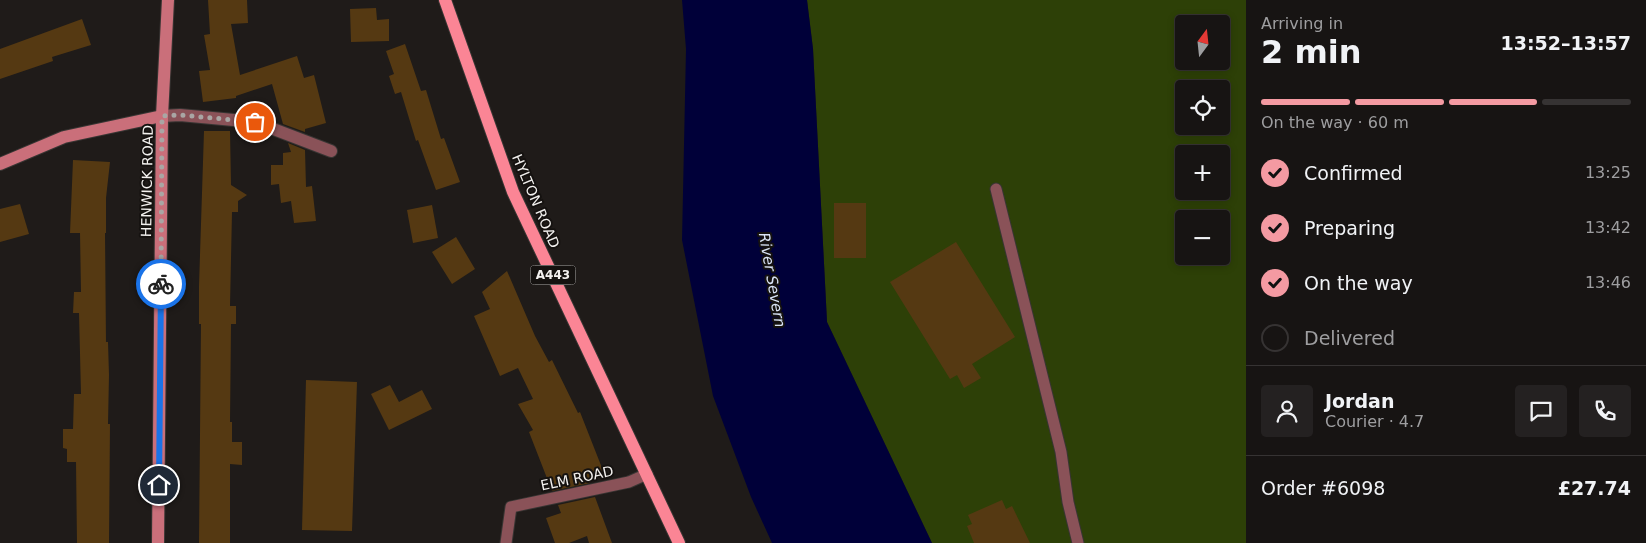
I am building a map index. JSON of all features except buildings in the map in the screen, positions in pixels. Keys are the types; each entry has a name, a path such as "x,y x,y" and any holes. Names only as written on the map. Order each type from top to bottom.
{"main road":[{"name":"HENWICK ROAD","path":"158,543 162,116 168,0"},
{"name":"HYLTON ROAD","path":"445,0 513,192 679,543"},
{"path":"0,164 64,137 162,116"}],"street":[{"path":"162,116 180,115 255,122 332,151"}],"lane":[{"path":"996,189 1061,452 1068,502 1078,543"},
{"name":"ELM ROAD","path":"506,543 511,507 629,482 647,474"}],"green space":[{"path":"807,0 1246,0 1246,543 932,543 827,322 813,49"}],"water":[{"name":"River Severn","path":"682,0 807,0 813,49 827,322 932,543 772,543 751,497 713,396 682,240 686,49"}],"way so far":[{"path":"161,284 162,116 180,115 255,122"}],"route":[{"path":"159,485 161,284"}]}
